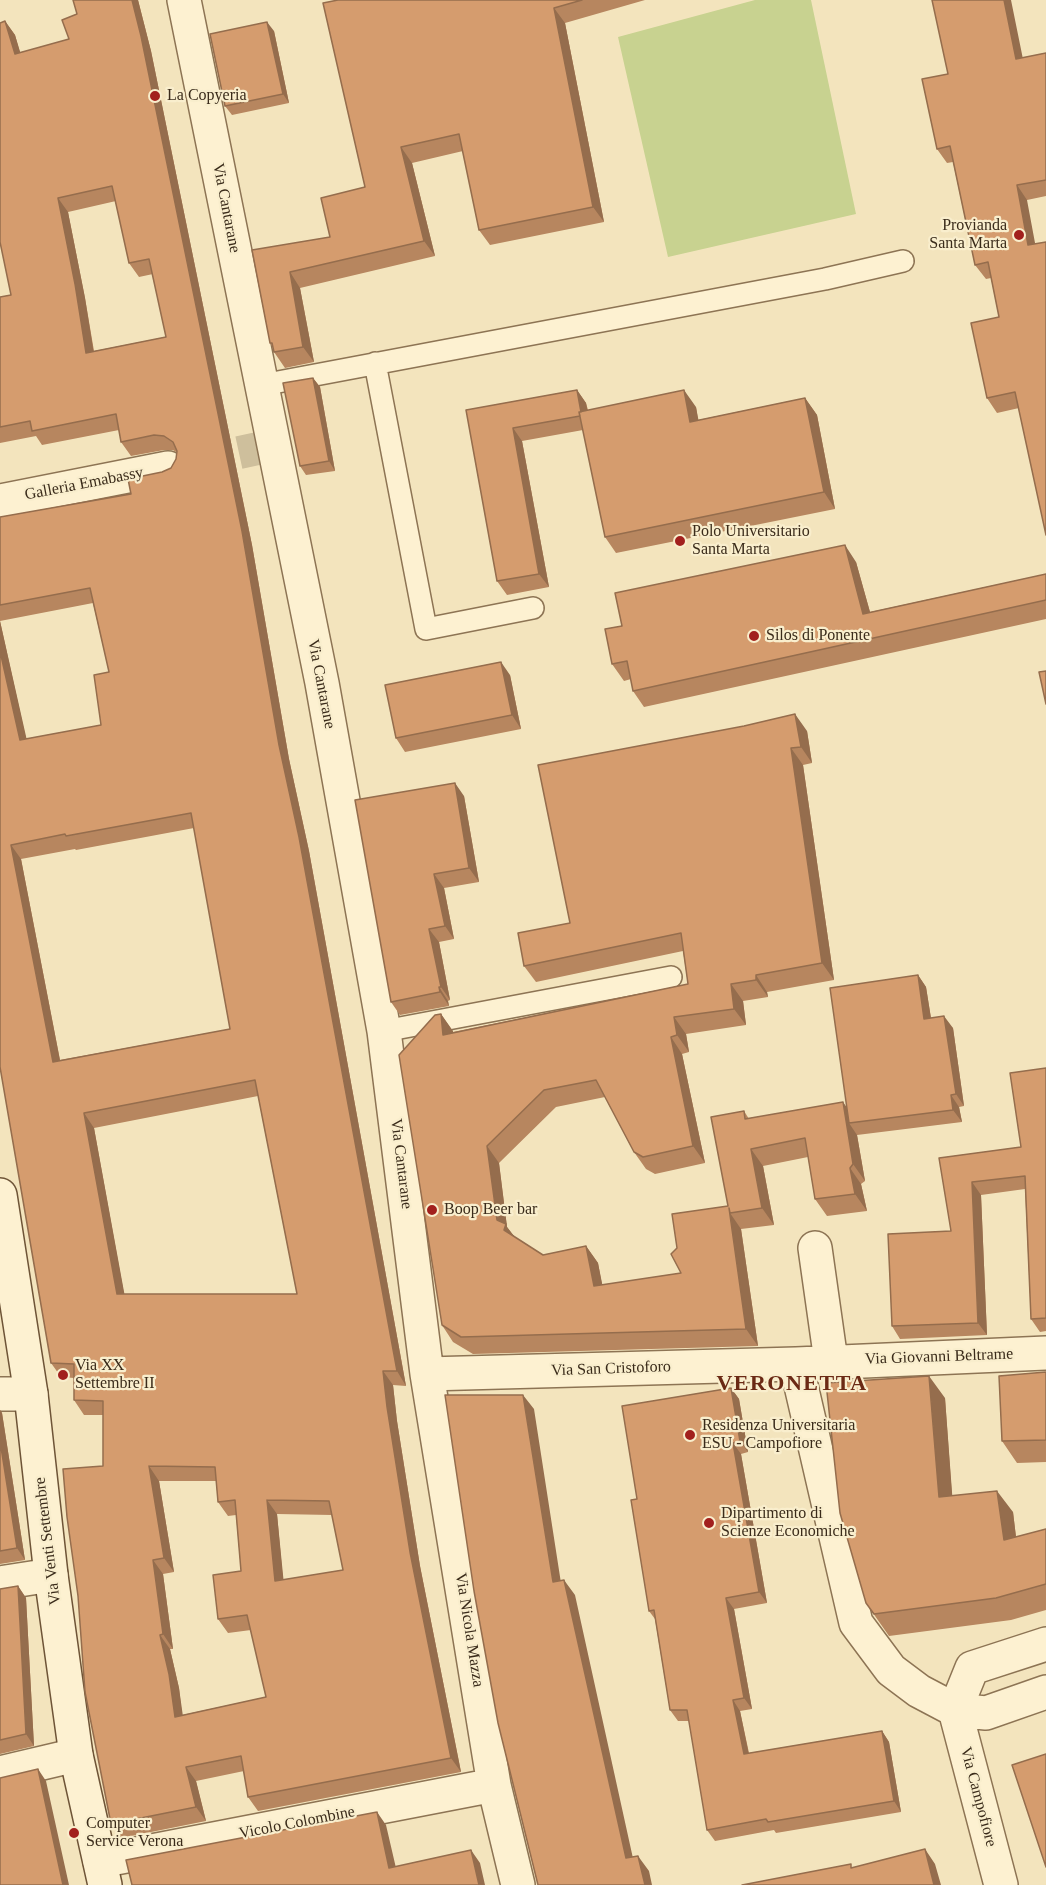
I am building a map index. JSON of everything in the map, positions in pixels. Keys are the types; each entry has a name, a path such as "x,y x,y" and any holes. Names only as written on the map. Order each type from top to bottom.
{"street":[{"name":"Via Cantarane","path":"184,0 322,683 384,1032 427,1374"},
{"name":"Galleria Emabassy","path":"0,501 168,468"},
{"name":"Via Venti Settembre","path":"0,1196 15,1394 51,1575 76,1755 103,1873"},
{"path":"815,1248 831,1361"},
{"name":"Via Giovanni Beltrame","path":"796,1364 1046,1353"},
{"name":"Via San Cristoforo","path":"427,1374 796,1364"},
{"path":"796,1364 856,1623 891,1670 919,1691 955,1710 986,1713 1046,1692"},
{"name":"Via Nicola Mazza","path":"427,1374 494,1785 518,1885"},
{"path":"0,1583 51,1575"},
{"path":"955,1710 972,1668 1046,1644"},
{"name":"Via Campofiore","path":"955,1710 1001,1885"},
{"path":"0,1773 76,1755"},
{"name":"Vicolo Colombine","path":"103,1873 494,1785"}],"lane":[{"path":"262,385 825,279 903,261"},
{"path":"375,363 426,629 533,608"},
{"path":"384,1032 671,977"}],"green space":[{"path":"755,0 811,0 856,214 668,257 618,37"}],"building":[{"path":"73,0 132,0 141,36 242,531 279,745 299,837 397,1371 383,1371 387,1407 410,1552 451,1758 248,1797 241,1756 186,1767 196,1807 111,1824 85,1692 78,1596 63,1469 103,1466 103,1401 74,1400 74,1364 51,1363 0,1067 0,651 20,740 101,725 94,675 109,672 90,588 0,605 0,517 131,494 128,479 171,468 177,451 173,442 164,436 154,435 121,442 116,414 32,431 30,421 0,427 0,297 11,295 0,242 0,23 5,21 15,54 69,39 62,20 77,14","holes":["112,186 129,263 149,259 166,337 86,353 58,198","191,813 230,1029 53,1062 11,845 65,834 66,836","255,1080 297,1294 117,1294 84,1113","149,1466 215,1467 218,1502 235,1500 241,1571 213,1575 218,1619 247,1615 266,1697 175,1717 169,1674 160,1635 163,1634 153,1560 164,1558","267,1500 329,1501 343,1570 275,1581"]},
{"path":"338,0 582,0 554,8 593,207 479,230 459,134 401,147 424,241 290,272 303,347 274,352 272,343 270,343 252,250 330,237 321,198 365,187 323,3"},
{"path":"932,0 1004,0 1016,59 1046,53 1046,180 1017,185 1028,245 1046,242 1046,535 1015,392 987,398 971,323 999,317 988,262 975,265 950,146 937,149 922,79 948,74"},
{"path":"267,22 283,94 225,106 210,34"},
{"path":"313,378 329,461 300,466 283,383"},
{"path":"577,390 580,416 513,428 539,574 497,581 466,410"},
{"path":"684,390 690,422 805,398 824,492 605,537 579,412"},
{"name":"Silos di Ponente","path":"845,545 863,614 1046,574 1046,600 633,691 627,661 612,664 605,629 622,626 615,593"},
{"path":"501,662 512,715 396,738 385,685"},
{"path":"1046,671 1046,704 1039,672"},
{"path":"795,714 801,747 791,748 822,963 756,975 756,980 731,984 734,1009 674,1017 677,1035 671,1037 693,1146 643,1157 634,1152 596,1080 544,1090 487,1146 497,1220 506,1224 504,1230 543,1255 586,1246 594,1286 681,1273 671,1254 677,1248 672,1214 728,1206 711,1117 744,1111 745,1119 843,1102 853,1164 850,1168 855,1194 815,1199 805,1138 751,1149 762,1208 730,1213 729,1208 746,1329 461,1337 442,1325 399,1055 435,1015 441,1014 443,1035 688,984 681,933 524,966 518,933 570,923 538,765 744,726"},
{"path":"455,783 469,868 434,874 445,926 429,929 441,987 439,987 440,992 391,1002 355,800"},
{"path":"918,975 924,1019 944,1016 956,1094 951,1095 953,1110 849,1123 830,988"},
{"path":"1046,1068 1046,1318 1031,1319 1025,1176 972,1182 978,1323 892,1326 888,1234 951,1231 939,1158 1021,1147 1010,1073"},
{"path":"1046,1372 1046,1440 1002,1441 999,1376"},
{"path":"929,1376 939,1497 997,1491 1004,1540 1046,1529 1046,1584 996,1598 874,1614 866,1603 840,1513 826,1383"},
{"path":"731,1388 740,1441 733,1443 759,1592 726,1598 744,1698 733,1700 744,1754 882,1731 894,1801 768,1822 766,1819 707,1830 687,1710 670,1710 654,1610 649,1611 631,1500 637,1499 622,1406"},
{"path":"445,1395 523,1395 553,1582 564,1580 626,1858 638,1856 645,1885 538,1885 498,1723 474,1591"},
{"path":"0,1441 17,1548 0,1551"},
{"path":"18,1586 26,1734 0,1740 0,1589"},
{"path":"1046,1754 1046,1867 1012,1765"},
{"path":"38,1769 63,1885 0,1885 0,1778"},
{"path":"377,1812 389,1868 471,1850 479,1885 132,1885 126,1860"},
{"path":"925,1849 934,1885 742,1885 851,1864 851,1868"}],"tunnel":[{"path":"191,463 274,445"}],"place":[{"name":"La Copyeria","path":"155,96"},
{"name":"Provianda Santa Marta","path":"1019,235"},
{"name":"Polo Universitario Santa Marta","path":"680,541"},
{"name":"Silos di Ponente","path":"754,636"},
{"name":"Boop Beer bar","path":"432,1210"},
{"name":"Via XX Settembre II","path":"63,1375"},
{"name":"Residenza Universitaria ESU - Campofiore","path":"690,1435"},
{"name":"Dipartimento di Scienze Economiche","path":"709,1523"},
{"name":"Computer Service Verona","path":"74,1833"}],"district":[{"name":"VERONETTA","path":"792,1384"}]}
